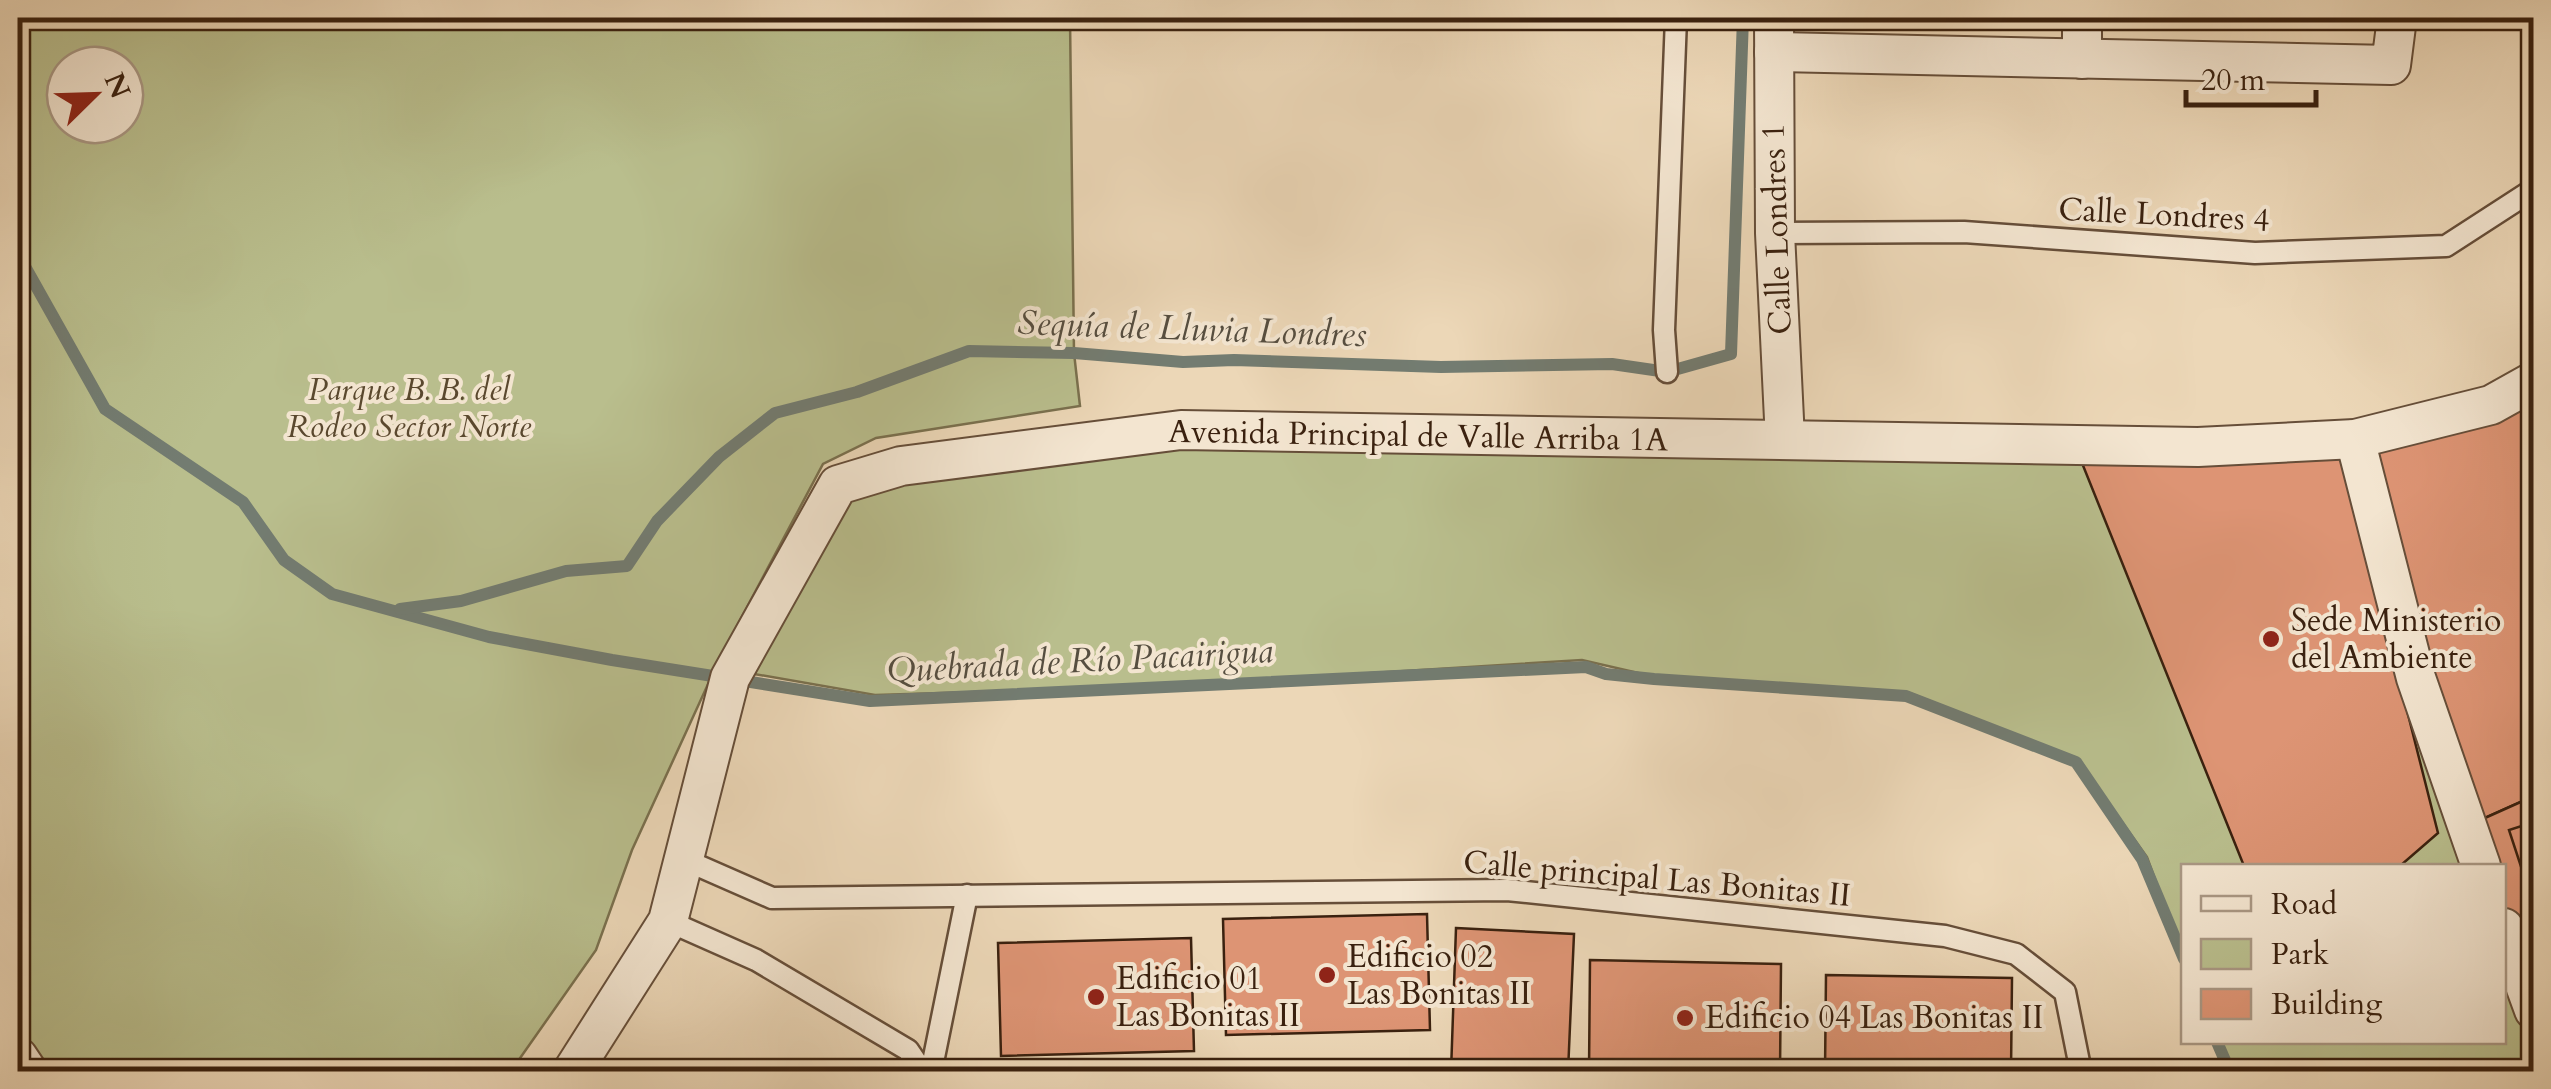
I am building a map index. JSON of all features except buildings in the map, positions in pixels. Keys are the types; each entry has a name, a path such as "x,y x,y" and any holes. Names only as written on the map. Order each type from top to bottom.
{"street":[{"path":"2082,18 2082,59"},
{"path":"1774,35 2082,59 2391,65 2397,18"},
{"name":"Calle Londres 1","path":"1774,35 1775,233 1786,440"},
{"name":"Avenida Principal de Valle Arriba 1A","path":"572,1072 668,921 730,678 838,484 901,466 1181,430 2198,447 2354,440 2491,405 2534,381"},
{"path":"2354,440 2416,678 2480,864"},
{"path":"2506,933 2534,1010"},
{"path":"18,1057 28,1072"}],"lane":[{"path":"1667,372 1664,330 1676,18"},
{"name":"Calle Londres 4","path":"1775,233 1964,232 2255,253 2446,246 2534,189"},
{"name":"Calle principal Las Bonitas II","path":"683,859 772,898 1507,890 1945,936 2016,954 2064,992 2081,1072"},
{"path":"931,1072 967,895"},
{"path":"668,921 756,960 824,1000 908,1050 922,1072"}],"green space":[{"name":"Parque B. B. del Rodeo Sector Norte","path":"18,18 1070,18 1074,353 1080,406 876,438 823,464 720,658 632,850 596,950 511,1071 28,1072 18,1057"},
{"path":"1274,438 2343,457 2533,796 2533,1071 2230,1071 2218,1044 2506,1044 2506,864 2181,864 2181,950 2147,857 2077,759 1907,692 1647,675 1582,660 1144,687 875,695 743,672 844,491 893,475"}],"waterway":[{"name":"Sequía de Lluvia Londres","path":"400,609 461,601 566,571 627,566 657,521 719,457 775,413 857,392 969,351 1074,353 1183,362 1441,367 1612,364 1667,372 1731,354 1743,18"},
{"name":"Quebrada de Río Pacairigua","path":"18,254 105,409 243,502 284,560 332,594 489,637 870,701 1586,667 1606,674 1654,679 1906,696 2076,762 2142,859 2181,952"},
{"name":"Quebrada de Río Pacairigua","path":"2218,1044 2230,1072"}],"place":[{"name":"Sede Ministerio del Ambiente","path":"2271,639"},
{"name":"Edificio 02 Las Bonitas II","path":"1327,975"},
{"name":"Edificio 01 Las Bonitas II","path":"1096,997"},
{"name":"Edificio 04 Las Bonitas II","path":"1685,1018"}]}
